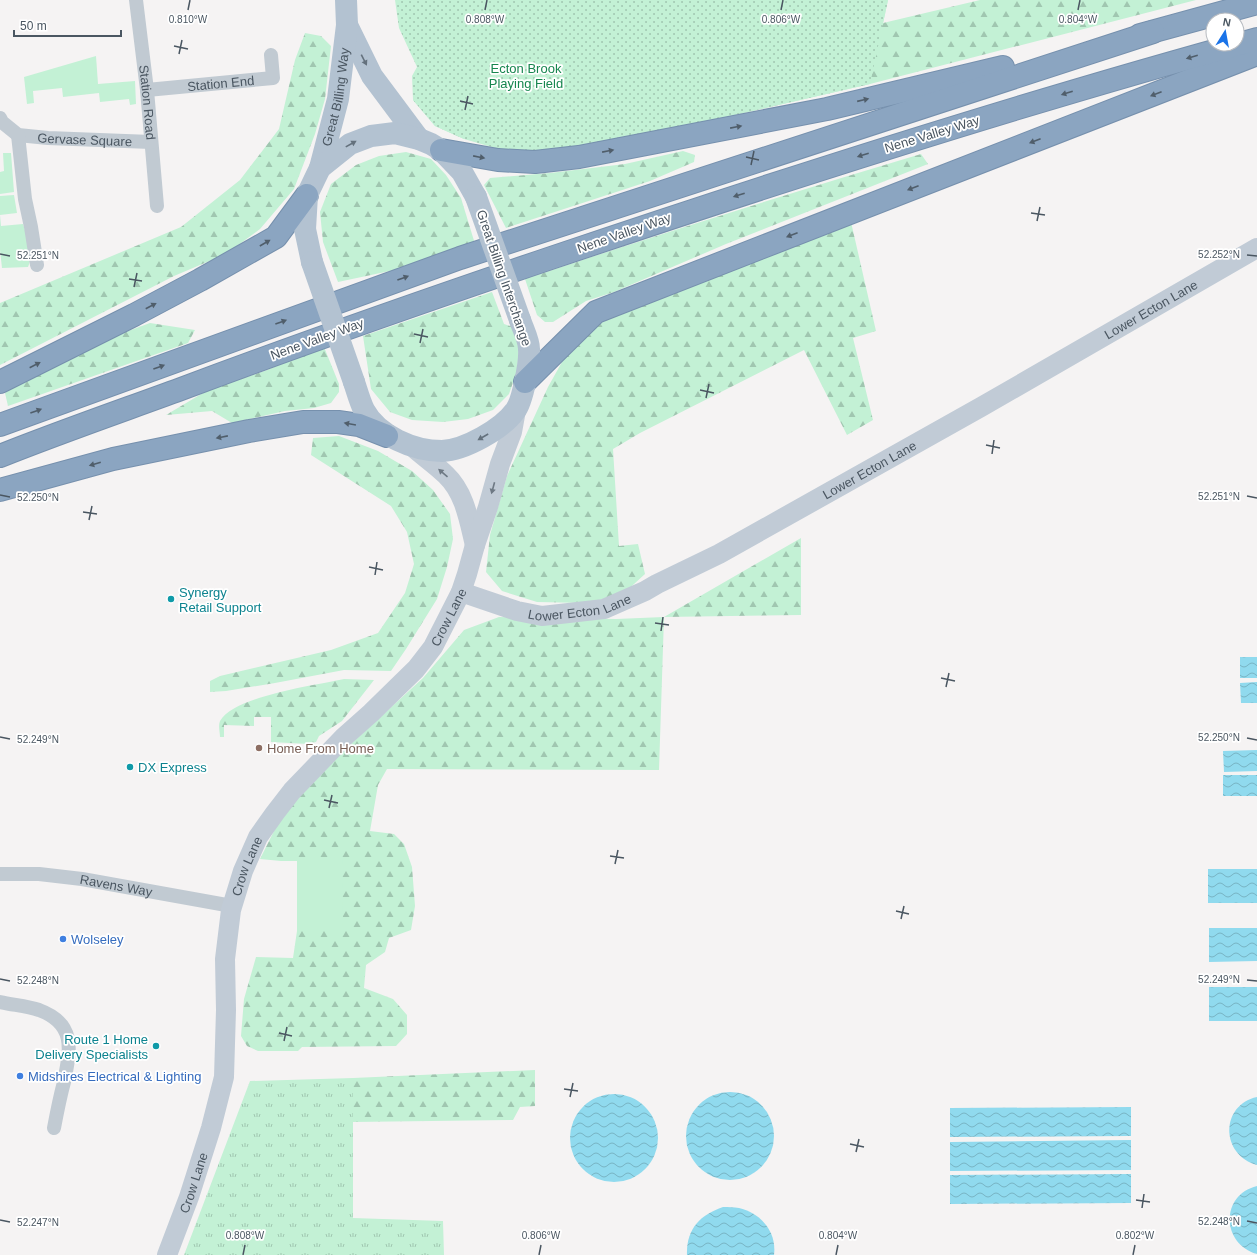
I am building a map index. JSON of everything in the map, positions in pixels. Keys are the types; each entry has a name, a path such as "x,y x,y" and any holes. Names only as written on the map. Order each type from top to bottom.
{"highway":[{"path":"441,150 505,161 536,162 579,157 827,109 1153,32 1257,3"},
{"name":"Nene Valley Way","path":"0,425 460,258 1153,32"},
{"name":"Nene Valley Way","path":"0,456 272,355 426,300 712,203 967,123 1257,39"},
{"path":"525,382 596,312 1257,54"},
{"path":"0,382 161,301 276,237 307,195"},
{"path":"0,490 113,459 250,431 303,422 338,422 358,425 387,436"}],"main road":[{"name":"Great Billing Way","path":"320,168 338,99 347,25 346,0"},
{"name":"Great Billing Way","path":"347,25 372,76 420,139"},
{"name":"Great Billing Interchange","path":"395,133 420,139 441,150 462,172 476,197 529,348 525,382 516,410 497,429 463,446 442,451 413,447 387,436 365,411 312,262 305,229 307,195 320,168 350,144 371,136 395,133"}],"street":[{"name":"Station Road","path":"136,0 147,90 157,206"},
{"name":"Station End","path":"147,90 273,78 271,55"},
{"name":"Gervase Square","path":"0,118 2,122 18,135 48,138 151,142"},
{"name":"Gervase Square","path":"18,135 25,199 37,265"},
{"name":"Lower Ecton Lane","path":"460,592 517,611 542,616 604,609 645,591 718,554 954,423 1257,248"},
{"name":"Crow Lane","path":"168,1255 189,1197 211,1128 224,1077 226,1010 225,959 232,906 243,872 258,837 292,791 318,763 416,669 433,647 460,592 467,574 500,464 512,432 516,410"},
{"name":"Crow Lane","path":"413,447 447,476 460,493 469,519 475,545"},
{"name":"Ravens Way","path":"0,874 39,874 82,878 232,906"},
{"path":"0,1002 39,1010 54,1018 65,1029 69,1043 69,1056 54,1128"}],"green space":[{"name":"Ecton Brook Playing Field","path":"395,0 888,0 870,84 647,135 543,152 502,150 464,139 435,126 413,100 412,76 417,67 399,28"},
{"path":"849,0 888,0 883,23 980,0 1196,0 870,84 647,135 464,139 435,126 413,100"},
{"path":"305,33 321,36 331,46 325,99 315,134 294,189 260,229 226,254 174,276 0,365 0,303 181,227 240,180 279,129 295,60"},
{"path":"96,56 98,84 135,81 136,104 130,105 129,99 100,102 99,93 63,97 62,88 33,91 34,103 27,104 24,77"},
{"path":"683,151 695,155 694,162 650,181 506,228 484,185 490,178 550,173 625,164"},
{"path":"406,152 431,159 446,175 461,198 475,244 404,268 338,282 323,242 320,212 331,184 356,165 379,156"},
{"path":"3,153 11,153 14,192 0,194 0,172 4,171"},
{"path":"921,154 928,164 726,244 614,292 586,301 553,322 545,322 537,315 525,279 722,215"},
{"path":"14,195 17,213 0,215 0,196"},
{"path":"0,215 1,226 23,224 30,251 30,262 28,267 2,268 0,250"},
{"path":"851,222 876,331 853,338 873,420 847,435 804,350 640,433 613,449 619,546 638,544 645,574 622,595 585,603 537,602 502,591 486,572 490,535 507,476 548,387 567,353 597,321"},
{"path":"492,292 504,324 516,328 519,348 517,371 509,394 493,410 468,419 443,422 412,420 390,412 371,389 363,336"},
{"path":"150,323 195,330 188,343 8,406 5,393 29,375 109,338"},
{"path":"324,347 339,384 339,392 331,403 314,408 285,411 232,423 212,411 166,415 208,390 267,370"},
{"path":"339,436 378,451 412,471 433,490 450,514 453,539 447,567 437,599 391,671 344,670 275,683 226,691 210,692 210,681 220,676 331,650 378,633 405,593 414,564 407,532 391,506 311,455 313,438"},
{"path":"801,538 801,615 664,617"},
{"path":"499,617 616,619 664,617 659,770 387,769 378,785 370,831 394,834 404,844 412,867 415,906 411,930 389,938 385,952 366,965 364,988 393,999 407,1015 407,1034 396,1046 302,1047 298,1051 258,1051 247,1046 241,1036 244,999 256,957 293,958 297,931 343,931 297,859 297,861 281,861 260,859 279,821 300,794 352,743 423,678 464,630"},
{"path":"344,679 374,680 342,721 319,736 316,742 308,744 271,742 271,717 254,717 254,726 224,725 224,737 220,737 220,721 228,712 241,705 258,698 277,693"},
{"path":"297,858 342,858 343,931 297,931"},
{"path":"535,1070 535,1106 520,1107 513,1120 353,1122 353,1078"},
{"path":"353,1078 353,1218 443,1221 444,1255 184,1255 250,1081"}],"water":[{"path":"1240,657 1257,657 1257,678 1240,678"},
{"path":"1257,682 1257,703 1241,703 1240,683"},
{"path":"1257,750 1257,771 1224,772 1223,751"},
{"path":"1223,775 1257,775 1257,796 1223,796"},
{"path":"1208,869 1257,869 1257,903 1208,903"},
{"path":"1209,928 1257,928 1257,961 1209,962"},
{"path":"1209,987 1257,987 1257,1021 1209,1021"},
{"path":"730,1092 747,1095 755,1099 767,1111 771,1119 774,1136 771,1153 767,1161 755,1173 747,1177 730,1180 713,1177 705,1173 693,1161 689,1153 686,1136 689,1119 693,1111 705,1099 713,1095"},
{"path":"614,1094 631,1097 639,1101 651,1113 655,1121 658,1138 655,1155 651,1163 639,1175 631,1179 614,1182 597,1179 589,1175 577,1163 573,1155 570,1138 573,1121 577,1113 589,1101 597,1097"},
{"path":"1257,1097 1257,1165 1245,1160 1236,1151 1231,1141 1229,1130 1231,1119 1236,1110 1245,1102"},
{"path":"1131,1107 1131,1136 950,1137 950,1108"},
{"path":"1131,1140 1131,1170 950,1171 950,1142"},
{"path":"1131,1174 1131,1203 950,1204 950,1175"},
{"path":"1257,1186 1257,1254 1245,1249 1237,1240 1231,1230 1230,1220 1231,1209 1236,1199 1245,1191"},
{"path":"723,1207 737,1208 747,1211 761,1219 770,1231 773,1239 774,1255 687,1255 689,1238 696,1224 708,1214"}],"place":[{"name":"Synergy Retail Support","path":"171,599"},
{"name":"Home From Home","path":"259,748"},
{"name":"DX Express","path":"130,767"},
{"name":"Wolseley","path":"63,939"},
{"name":"Route 1 Home Delivery Specialists","path":"156,1046"},
{"name":"Midshires Electrical & Lighting","path":"20,1076"}]}
